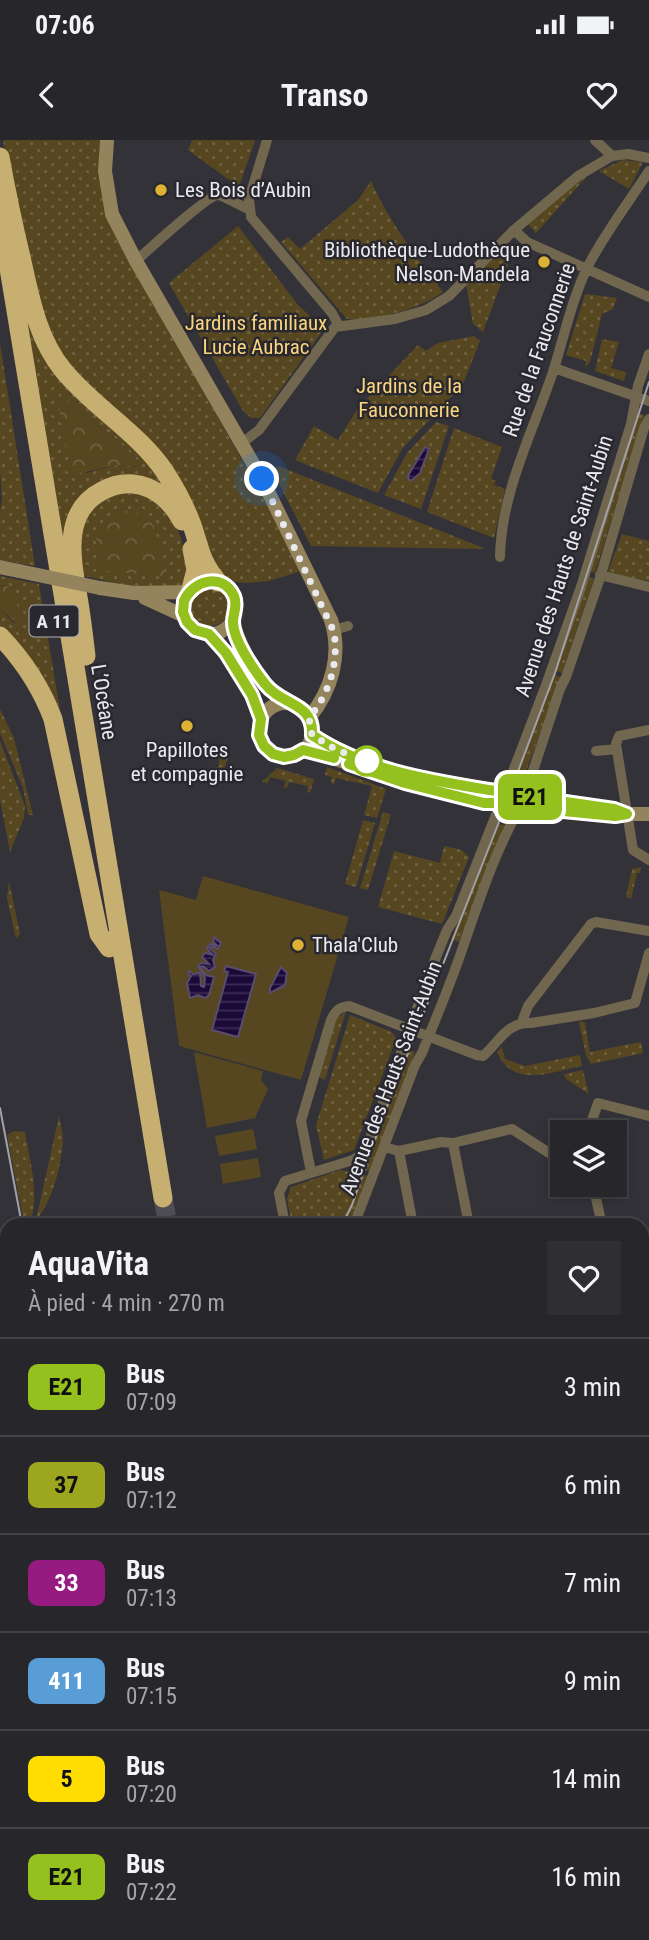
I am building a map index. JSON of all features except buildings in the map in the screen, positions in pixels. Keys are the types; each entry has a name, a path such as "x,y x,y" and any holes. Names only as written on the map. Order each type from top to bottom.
{"highway":[{"path":"0,157 28,289 47,346 64,371 84,393 140,442 158,463 183,502 202,561 218,582"},
{"name":"L’Océane","path":"0,214 92,769 157,1200 109,948 0,293"},
{"path":"92,769 96,748 71,552 73,530 81,509 93,496 118,485 140,485 157,492 178,513 188,537 196,570 189,591"},
{"path":"0,636 32,674 53,719 99,934 109,948"}],"main road":[{"path":"107,140 105,171 112,214 136,261 242,443 341,628 330,680 320,705 309,718"},
{"path":"0,567 134,593 189,591"},
{"path":"209,634 224,630 232,621 236,609 233,596 218,582 201,582 189,591 183,605 184,616 192,628 209,634 240,673 261,719 260,738 270,752 284,757 303,750 312,735 309,718 294,705 277,697 261,679 240,645 232,621"},
{"path":"134,593 184,616"},
{"path":"261,719 272,706 294,705 330,680"},
{"path":"312,735 335,749 390,769 501,797"},
{"path":"303,750 405,783 484,803 501,797 516,787 522,802"},
{"path":"501,797 508,813 522,802 649,814"}],"street":[{"path":"267,140 249,199 251,217 332,313 339,326"},
{"path":"595,140 612,156"},
{"path":"242,443 258,430 332,330 339,326 395,319 438,304 514,230 578,176 612,156 628,153 649,158"},
{"name":"Rue de la Fauconnerie","path":"500,557 502,533 514,481 587,269 649,171"},
{"path":"136,261 202,202 216,195 249,208"},
{"path":"514,230 527,242 649,298"},
{"name":"Avenue des Hauts de Saint-Aubin","path":"359,1157 365,1152 447,930 456,916 546,685 581,587 583,572 631,424 643,399 649,354"},
{"path":"554,368 643,399"},
{"name":"Avenue des Hauts de Saint-Aubin","path":"464,946 504,838 522,802 566,677 649,419"},
{"path":"600,575 649,587"},
{"path":"649,730 618,736 617,744 633,850 649,860"},
{"path":"596,751 617,744"},
{"path":"522,1022 528,1006 591,924 596,922 649,931"},
{"name":"Avenue des Hauts Saint-Aubin","path":"357,1218 464,946"},
{"path":"311,1172 301,1121 335,1012 342,1007 349,1006 483,1056 504,1033 522,1022 531,1023 594,1013 633,1004 637,1000 649,953"},
{"path":"592,1120 598,1103 649,1116"},
{"path":"384,1147 399,1151 441,1142 453,1143 512,1129 550,1153"},
{"path":"453,1143 468,1218"},
{"path":"399,1151 412,1218"},
{"name":"Avenue des Hauts Saint-Aubin","path":"284,1218 279,1193 287,1180 359,1157"},
{"path":"596,1197 600,1218"}],"green space":[{"path":"3,140 100,140 102,189 117,236 243,462 266,497 301,571 269,581 247,583 235,582 219,572 201,528 63,356 47,329 19,220"},
{"path":"192,140 255,140 239,187 188,150"},
{"path":"622,160 643,162 629,189 599,171"},
{"path":"589,174 536,233 528,224"},
{"path":"371,181 395,225 443,292 397,313 347,319 281,242 288,237 300,249 358,200"},
{"name":"Jardins familiaux Lucie Aubrac","path":"238,226 298,305 324,329 260,418 251,418 243,411 169,283"},
{"path":"499,249 513,251 483,332 473,324 466,284"},
{"path":"18,265 38,337 146,453 173,501 110,483 64,543","holes":["56,394 117,440 140,463 139,467 117,465 86,473"]},
{"path":"585,294 617,298 613,309 602,314 590,362 585,368 586,361 566,355"},
{"name":"Jardins de la Fauconnerie","path":"474,336 480,341 463,384 402,449 378,493 295,460 314,426 338,440 358,408 418,345 426,351 438,343"},
{"path":"602,339 619,342 611,368 626,372 624,381 595,371"},
{"path":"0,343 35,566 0,560"},
{"path":"56,394 117,440 140,463 140,467 117,465 72,475"},
{"path":"636,412 644,415 595,573 587,570"},
{"path":"436,422 449,426 421,509 384,495 407,453"},
{"name":"Jardins de la Fauconnerie","path":"454,428 502,447 491,479 496,481 494,485 505,489 494,538 427,512"},
{"path":"278,466 486,549 311,546 272,470"},
{"path":"125,491 149,496 175,521 192,572 181,588 143,587 80,575 82,523 97,501"},
{"path":"127,511 148,517 155,529 166,577 99,570 96,550 98,532 107,517"},
{"path":"622,534 649,541 649,581 610,574 608,571"},
{"path":"0,576 39,584 69,764 0,631 0,609 15,624 9,587 0,585"},
{"path":"585,576 594,579 562,673 554,670"},
{"path":"0,585 9,587 14,595 19,611 19,625 0,609"},
{"path":"210,588 223,594 229,607 223,620 210,626 197,620 191,607 197,594"},
{"path":"552,674 561,677 525,774 517,772"},
{"path":"0,709 14,738 33,815 28,815 23,788 0,733"},
{"path":"0,741 25,806 24,818 10,852 0,800"},
{"path":"219,751 229,754 223,773 218,776 213,774 212,767 219,767"},
{"path":"327,767 386,789 377,818 364,815 372,786 336,778 334,784 331,783 332,777 325,775"},
{"path":"277,768 314,779 310,793 307,792 308,786 289,782 287,788 284,787 286,781 270,777 268,783 262,782"},
{"path":"383,812 391,814 368,890 360,888"},
{"path":"363,820 375,823 356,887 345,884"},
{"path":"496,824 505,825 459,942 451,939"},
{"path":"444,846 462,850 469,857 442,924 378,907 394,851 440,863"},
{"path":"641,867 631,899 626,897 632,869"},
{"path":"203,876 349,917 301,1080 179,1046 159,890 196,900"},
{"path":"9,881 20,934 16,939 7,898"},
{"path":"346,1011 325,1080 318,1074 334,1020"},
{"path":"350,1015 392,1032 396,1039 354,1150 324,1160 316,1125"},
{"path":"579,1022 585,1023 590,1052 641,1042 643,1053 591,1064 586,1055"},
{"path":"502,1047 505,1059 525,1066 580,1055 582,1066 546,1074 523,1074 513,1071 504,1063 497,1052"},
{"path":"407,1049 415,1052 370,1172 362,1169"},
{"path":"194,1052 263,1071 261,1080 268,1089 255,1118 207,1128"},
{"path":"583,1070 589,1094 566,1079 564,1074"},
{"path":"59,1116 63,1139 61,1159 47,1204 36,1218"},
{"path":"253,1129 257,1149 219,1156 215,1136"},
{"path":"14,1131 25,1132 33,1176 32,1218 23,1218 7,1135"},
{"path":"258,1158 261,1177 223,1184 220,1164"},
{"path":"340,1170 369,1176 352,1218 291,1218 287,1199 291,1187"}],"shaded area":[{"path":"425,447 429,449 420,473 411,481 409,474"},
{"path":"214,937 221,943 218,949 212,946 210,948 216,954 213,960 215,967 209,971 203,966 200,967 206,975 214,977 209,995 205,998 198,995 190,998 187,983 191,976 188,973 200,973 201,986 204,987 205,978 198,966 201,963 209,964 202,957 205,953 213,955 207,949 210,944 218,946 213,942"},
{"path":"226,966 256,974 238,1037 212,1030 228,972 224,971"},
{"path":"281,967 287,973 285,985 270,993 270,988"}],"tunnel":[{"path":"163,1198 167,1218"}],"tram line":[{"path":"346,1218 555,673 649,382"},
{"path":"0,1108 21,1218"}],"bus line":[{"name":"E21","path":"334,758 303,750 291,757 281,757 264,746 259,735 261,719 240,673 209,634 195,630 184,616 184,601 194,586 201,582 214,581 228,589 236,604 232,621 240,645 252,666 277,697 306,713 311,721 312,735 323,743 370,763 421,778 500,791 513,786 524,796 614,809 627,814 615,816 522,807 511,814 502,810 497,803 484,803 405,783 349,764"}],"place":[{"name":"Les Bois d’Aubin","path":"161,190"},
{"name":"Bibliothèque-Ludothèque Nelson-Mandela","path":"544,262"},
{"name":"Papillotes et compagnie","path":"187,726"},
{"name":"Thala'Club","path":"298,945"}],"route":[{"path":"262,479 331,620 334,632 334,670 320,705 309,718 312,735 335,749 370,763 367,761"}]}
